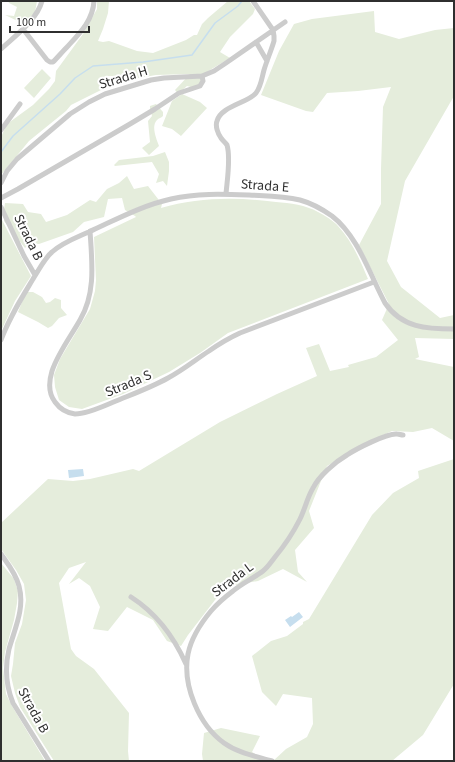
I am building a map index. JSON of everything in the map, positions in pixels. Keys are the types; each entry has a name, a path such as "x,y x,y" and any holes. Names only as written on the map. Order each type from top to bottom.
{"street":[{"path":"1,49 37,14 42,1"},
{"path":"23,28 47,60 53,62 87,24 94,1"},
{"path":"226,194 228,166 227,149 216,126 217,121 221,114 256,93 274,41 273,30 253,1"},
{"name":"Strada H","path":"1,183 7,171 17,159 70,114 89,102 105,94 151,80 202,76 214,71 285,22"},
{"path":"256,42 267,61"},
{"path":"1,198 117,132 155,109 176,94 200,86 203,81 202,76"},
{"path":"1,130 20,104"},
{"name":"Strada E","path":"35,275 52,251 90,231 132,212 166,200 209,194 292,198 317,207 332,216 347,231 385,303 392,313 407,322 424,328 454,329"},
{"name":"Strada B","path":"1,207 35,275 15,309 1,340"},
{"name":"Strada S","path":"90,231 92,277 89,301 81,319 52,370 49,386 56,404 64,411 72,414 86,413 168,379 224,341 240,332 374,282"},
{"name":"Strada L","path":"272,761 232,748 213,733 201,717 193,699 189,684 187,666 190,646 206,617 217,604 271,563 291,535 303,513 313,488 322,476 337,462 359,448 391,435 403,435"},
{"name":"Strada B","path":"1,554 17,580 21,593 19,615 8,658 7,672 9,692 13,703 49,761"},
{"path":"131,596 153,614 168,632 180,650 187,666"}],"green space":[{"path":"8,1 37,1 35,12 24,24 5,15 14,16 17,7"},
{"path":"97,1 109,1 108,13 98,41 109,41 137,51 153,53 197,35 202,24 228,1 249,1 255,9 253,14 230,37 220,52 230,58 205,73 198,89 187,86 178,94 175,90 190,74 156,75 133,79 105,76 103,89 71,105 66,111 29,141 1,175 1,137 7,124 33,105 55,81 56,71 83,34 97,9"},
{"path":"374,11 375,32 399,39 435,30 454,28 454,96 405,181 387,261 401,287 440,318 454,315 454,339 415,338 419,357 415,359 454,367 454,441 432,428 413,432 392,431 368,442 327,466 309,511 314,528 295,550 298,572 307,582 283,569 258,581 225,587 181,646 167,641 153,620 127,607 108,631 93,629 100,607 90,586 79,578 69,584 86,562 69,568 59,583 71,649 76,656 94,669 129,713 129,761 54,761 20,707 11,676 15,643 22,624 26,600 24,584 1,549 1,523 48,479 73,481 90,479 133,469 139,471 220,422 317,376 306,348 319,344 330,371 349,367 348,365 376,357 398,340 382,320 389,304 359,245 381,204 383,107 391,87 327,93 313,112 306,111 261,95 279,51 294,24 312,19"},
{"path":"42,69 51,78 34,98 24,88"},
{"path":"182,94 200,102 207,108 181,136 172,129 162,126 172,101"},
{"path":"156,104 163,112 163,116 157,120 154,125 159,146 149,155 142,148 150,142 148,121 152,116 150,106"},
{"path":"165,152 169,162 167,186 163,181 156,183 159,174 152,162 114,165 119,160 153,156"},
{"path":"127,176 134,189 148,186 162,204 161,208 175,204 204,200 247,199 287,203 303,206 313,210 331,220 343,232 355,251 368,279 228,333 200,353 169,372 123,394 82,409 69,407 59,400 55,387 54,375 60,359 90,309 95,291 96,280 94,237 136,217 125,210 122,198 108,199 104,217 84,222 73,232 39,244 30,243 25,248 4,221 5,203 23,204 28,212 41,214 46,222 67,215 90,200 96,202 107,189 119,183"},
{"path":"1,218 31,276 15,301 1,331"},
{"path":"26,292 33,292 42,297 46,303 55,298 61,300 61,308 67,315 59,318 52,326 48,328 18,312"},
{"path":"454,459 454,684 423,735 392,761 273,761 286,749 307,737 313,724 312,698 283,694 276,706 262,692 252,656 271,641 287,636 303,624 303,622 309,619 372,515 393,493 419,478 418,471"},
{"path":"1,563 14,579 18,591 14,620 5,652 3,668 6,694 45,761 1,761"},
{"path":"221,728 260,736 252,752 266,761 203,761 202,754 204,733"}],"water":[{"path":"83,469 84,476 69,478 68,470"},
{"path":"299,612 303,617 290,627 285,620"}],"waterway":[{"path":"1,152 13,136 60,94 75,78 93,66 143,62 192,55 215,23 238,6 242,1"}]}
